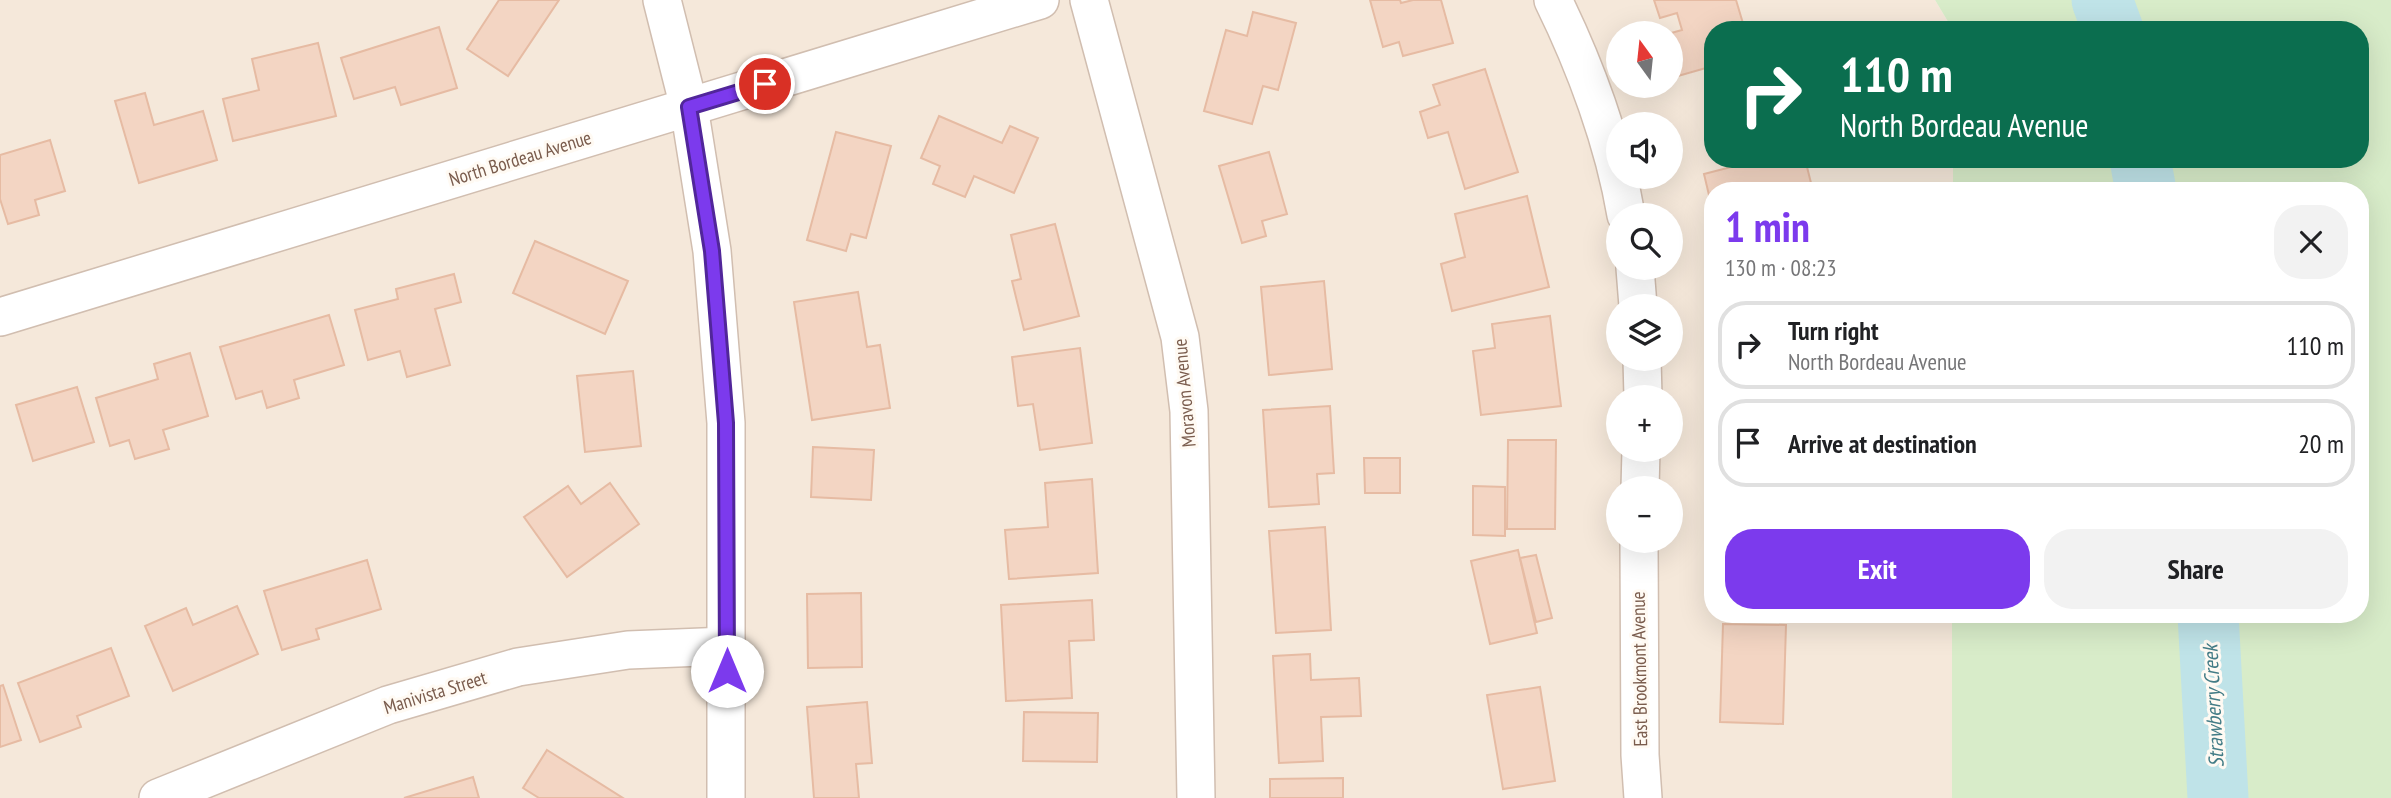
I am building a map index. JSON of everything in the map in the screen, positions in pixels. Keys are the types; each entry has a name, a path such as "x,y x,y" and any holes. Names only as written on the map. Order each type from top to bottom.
{"street":[{"path":"662,0 689,107 712,251 726,423 726,798"},
{"name":"North Bordeau Avenue","path":"0,317 1040,0"},
{"name":"Moravon Avenue","path":"1088,0 1180,337 1189,411 1196,798"},
{"path":"1553,0 1593,96 1620,182 1624,203"},
{"name":"East Brookmont Avenue","path":"1639,553 1640,755 1643,798"},
{"name":"Manivista Street","path":"158,798 388,705 518,667 628,650 727,646"}],"shaded area":[{"path":"0,0 1935,0 1948,21 1704,21 1704,168 1953,168 1953,182 1704,182 1704,623 1952,623 1952,798 0,798"}],"green space":[{"path":"1935,0 2391,0 2391,798 1952,798 1952,623 2369,623 2369,182 1953,182 1953,168 2369,168 2369,21 1948,21"}],"building":[{"path":"499,0 559,0 508,76 467,49"},
{"path":"1370,0 1400,0 1401,3 1441,0 1453,43 1403,56 1399,42 1383,47"},
{"path":"1654,0 1736,0 1742,21 1704,21 1704,69 1684,74 1684,21 1679,21 1677,13 1660,18"},
{"path":"1253,12 1296,23 1278,90 1263,86 1252,124 1204,111 1226,30 1247,36"},
{"path":"439,27 457,88 401,105 395,87 354,99 341,58"},
{"path":"318,43 336,116 233,141 223,99 259,90 252,59"},
{"path":"1485,69 1518,172 1465,189 1448,132 1428,138 1420,112 1440,105 1433,85"},
{"path":"145,93 154,125 203,111 217,160 139,183 115,101"},
{"path":"939,116 1002,143 1010,126 1038,138 1014,193 974,176 965,197 933,184 940,166 921,158"},
{"path":"836,132 891,146 866,238 851,234 846,251 807,240"},
{"path":"50,140 65,191 35,200 39,215 8,224 0,199 0,155"},
{"path":"1269,152 1287,214 1262,221 1266,236 1242,243 1219,166"},
{"path":"1727,168 1807,168 1811,182 1706,182 1704,174"},
{"path":"1527,196 1549,287 1452,311 1441,264 1465,257 1455,214"},
{"path":"1055,224 1079,316 1024,330 1012,281 1021,279 1011,235"},
{"path":"535,241 628,281 605,334 513,293"},
{"path":"454,274 461,302 435,309 450,365 407,377 400,351 368,360 355,310 398,299 396,289"},
{"path":"1324,281 1332,369 1269,375 1261,287"},
{"path":"858,292 867,347 880,345 890,408 812,420 794,302"},
{"path":"329,315 344,365 294,380 299,398 267,408 262,391 236,399 220,347"},
{"path":"1550,316 1561,406 1481,415 1473,351 1495,348 1492,324"},
{"path":"1080,348 1092,443 1040,450 1033,404 1018,406 1012,357"},
{"path":"190,353 208,416 163,430 169,449 135,459 129,440 110,446 96,398 158,379 154,364"},
{"path":"633,371 641,446 585,452 577,376"},
{"path":"77,387 94,442 33,461 16,405"},
{"path":"1330,406 1334,473 1317,474 1319,504 1269,507 1263,410"},
{"path":"1508,440 1556,440 1555,529 1507,529"},
{"path":"813,447 874,450 871,500 811,497"},
{"path":"1364,458 1400,458 1400,493 1365,493"},
{"path":"1092,479 1098,573 1009,579 1005,530 1048,527 1045,483"},
{"path":"610,483 639,524 567,577 524,517 568,486 581,504"},
{"path":"1473,486 1505,487 1505,536 1473,535"},
{"path":"1325,527 1331,630 1276,633 1269,531"},
{"path":"1518,550 1537,633 1490,644 1471,561"},
{"path":"1536,555 1552,618 1536,622 1520,558"},
{"path":"367,560 381,609 316,629 319,639 282,650 264,591"},
{"path":"861,593 862,667 808,668 807,594"},
{"path":"1092,600 1094,640 1069,641 1072,698 1006,701 1001,605"},
{"path":"237,606 258,654 173,691 145,626 186,608 193,625"},
{"path":"1723,624 1786,625 1783,724 1720,722"},
{"path":"111,648 129,696 77,716 81,727 40,742 18,683"},
{"path":"1310,654 1311,680 1359,678 1361,716 1321,717 1323,761 1279,763 1273,656"},
{"path":"3,685 21,740 0,747 0,686"},
{"path":"1540,687 1555,781 1503,789 1487,695"},
{"path":"867,702 872,763 856,764 859,798 814,798 807,707"},
{"path":"1024,712 1098,713 1097,762 1023,761"},
{"path":"547,750 623,798 539,798 523,788"},
{"path":"473,777 479,798 404,798"},
{"path":"1343,778 1343,798 1270,798 1270,779"}],"waterway":[{"name":"Strawberry Creek","path":"2102,0 2110,21"},
{"name":"Strawberry Creek","path":"2142,168 2144,182"},
{"name":"Strawberry Creek","path":"2208,623 2218,798"}],"route":[{"path":"727,671 726,423 712,251 689,107 765,84"}]}
